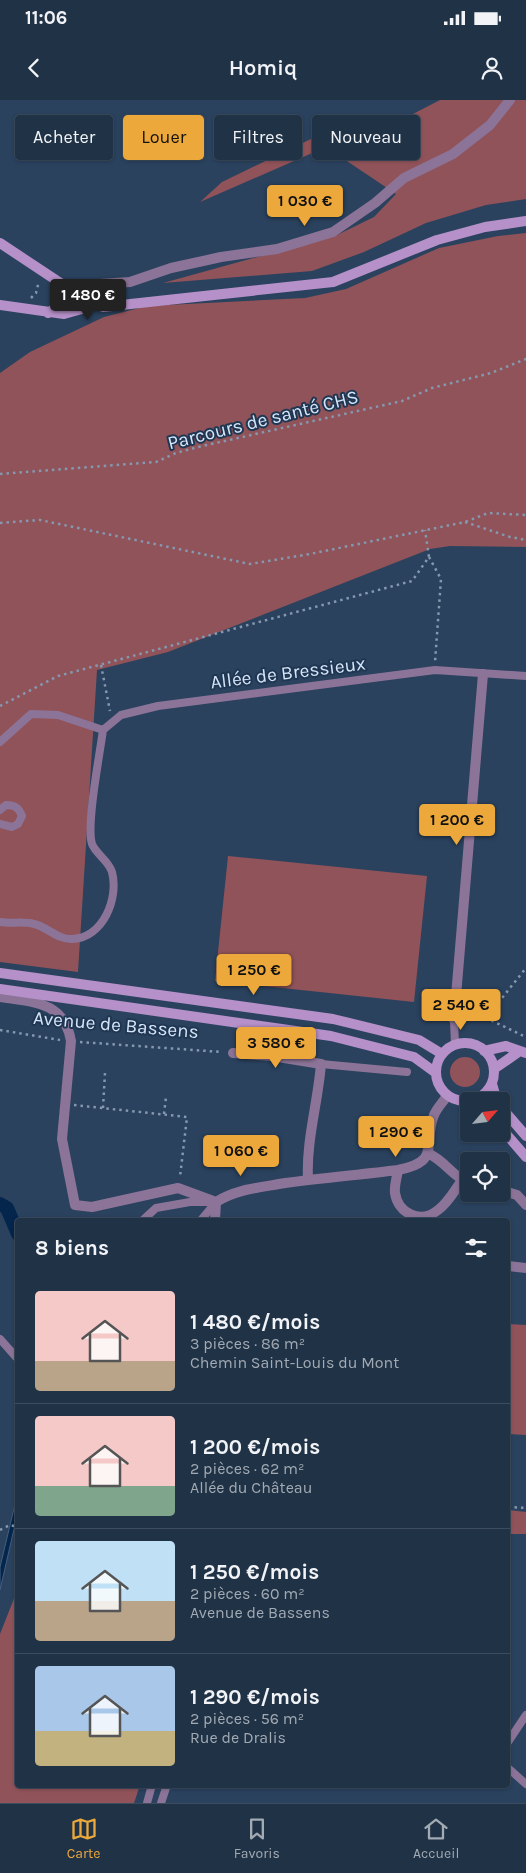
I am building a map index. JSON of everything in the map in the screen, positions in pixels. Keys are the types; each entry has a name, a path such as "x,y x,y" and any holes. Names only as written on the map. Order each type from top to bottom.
{"main road":[{"path":"0,304 47,313 72,312 96,305 115,306 146,300 333,282 437,240 485,227 526,221"},
{"path":"0,242 73,292 96,305"},
{"path":"47,313 66,301 73,292"},
{"path":"72,312 84,299"},
{"path":"0,309 19,308"},
{"name":"Avenue de Bassens","path":"0,973 333,1019 419,1040 442,1054"},
{"name":"Avenue de Bassens","path":"0,989 331,1036 414,1057 436,1073"},
{"path":"460,1100 447,1096 437,1082 436,1073 442,1054 454,1045 469,1044 484,1051 491,1060 494,1069 492,1084 494,1092"},
{"path":"484,1051 506,1046 523,1052"},
{"path":"494,1069 523,1052"},
{"path":"485,1092 492,1084"},
{"path":"510,1117 526,1136"},
{"path":"510,1138 526,1157"}],"street":[{"path":"84,299 100,284 130,282 171,268 221,257 278,249 333,232 375,204 404,178 453,154 490,125 510,100"},
{"path":"454,1020 483,674"},
{"path":"0,997 49,1006 62,1019 72,1042 62,1139 74,1205 92,1207 178,1188 216,1202"},
{"path":"233,1053 272,1056 322,1064 307,1161 308,1179"},
{"path":"216,1202 228,1194 243,1190 308,1179 398,1170 418,1164 429,1154 434,1116 447,1096"},
{"path":"429,1154 437,1157 460,1177"},
{"path":"398,1170 395,1192 398,1205 415,1217 427,1217 438,1210 460,1186"},
{"path":"510,1193 517,1195 526,1205"},
{"path":"215,1218 216,1202"},
{"path":"510,1266 526,1268"}],"lane":[{"name":"Allée de Bressieux","path":"102,730 122,715 158,706 435,670 526,676"},
{"path":"0,742 31,714 58,715 102,730 91,828 93,844 112,871 113,892 108,914 92,934 73,939 59,937 34,923 0,922"},
{"path":"0,810 6,805 13,805 19,809 22,816 18,824 12,827 0,824"},
{"path":"454,1020 454,1045"},
{"path":"322,1064 407,1072"},
{"path":"145,1218 156,1208 190,1202 216,1202"},
{"path":"203,1218 216,1202"},
{"path":"0,1339 15,1355"},
{"path":"510,1739 526,1715"},
{"path":"510,1770 526,1784"},
{"path":"147,1803 151,1788"},
{"path":"161,1803 166,1788"}],"path":[{"path":"19,308 36,294 39,285 35,266"},
{"name":"Parcours de santé CHS","path":"0,474 156,462 176,453 198,447 402,401 432,388 491,373 526,360"},
{"path":"0,523 40,520 250,564 310,554 465,522 488,513 526,515"},
{"path":"465,522 510,537 526,540"},
{"path":"425,530 429,556 441,579 435,670"},
{"path":"0,706 58,676 412,581 429,556"},
{"path":"100,665 112,722"},
{"path":"486,1018 526,968"},
{"path":"454,1020 486,1018 526,1037"},
{"name":"Avenue de Bassens","path":"0,1030 72,1042 233,1053"},
{"path":"103,1108 105,1073"},
{"path":"164,1114 166,1098"},
{"path":"66,1104 187,1117 178,1188"},
{"path":"510,1506 526,1508"},
{"path":"0,1530 10,1525 15,1526"}],"shaded area":[{"path":"440,100 526,100 526,199 486,205 426,223 364,252 312,271 163,283 337,235 374,217 396,194 345,160 420,160 420,115 411,115"},
{"path":"312,139 312,153 302,157 302,143"},
{"path":"268,160 296,160 200,202 222,182"},
{"path":"526,233 526,547 450,546 430,549 168,652 97,670 78,972 0,962 0,373 30,352 104,317 147,306 305,298 346,289 439,248 498,236"},
{"path":"228,856 427,876 414,1002 215,981"},
{"path":"465,1057 476,1061 480,1072 476,1083 465,1087 454,1083 450,1072 454,1061"},
{"path":"510,1324 526,1325 526,1435 510,1434"},
{"path":"510,1510 526,1512 526,1534 510,1534"},
{"path":"15,1596 15,1788 139,1788 134,1803 0,1803 0,1634"}],"water":[{"path":"15,1504 15,1525 0,1590 0,1567"}],"waterway":[{"path":"0,1204 7,1208 15,1227"}]}
